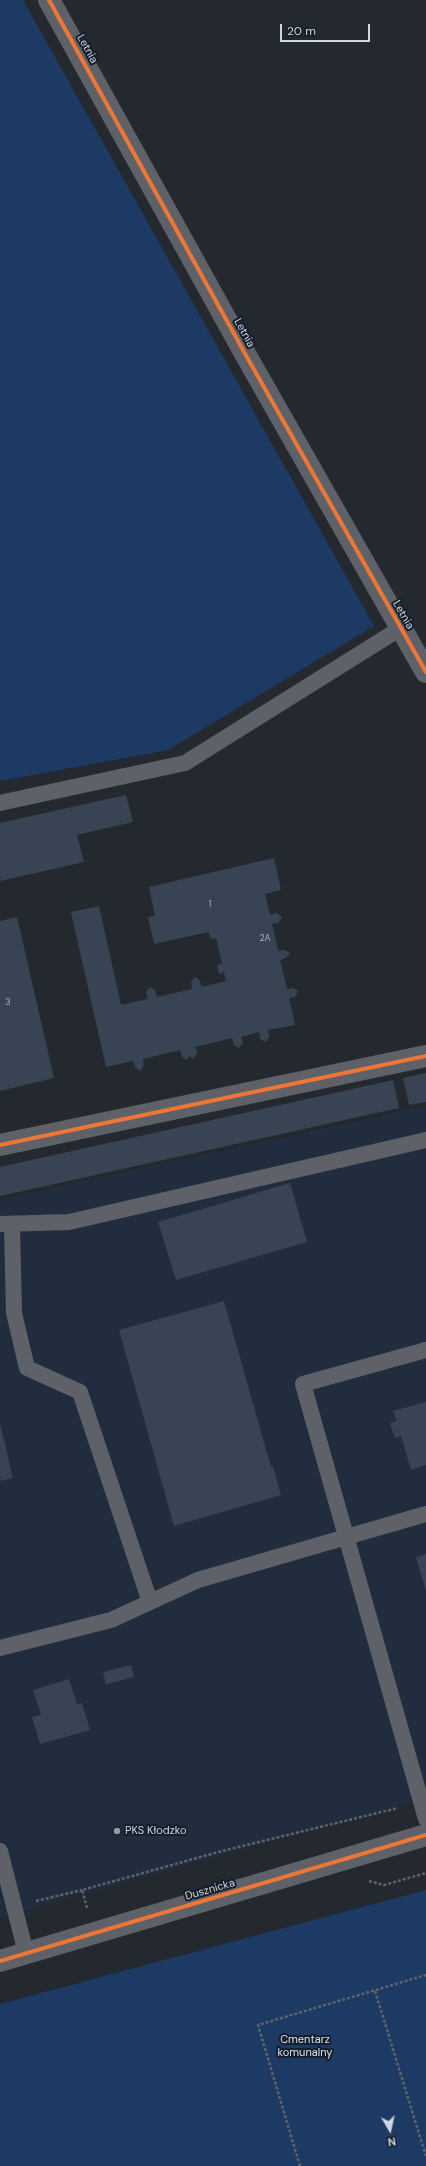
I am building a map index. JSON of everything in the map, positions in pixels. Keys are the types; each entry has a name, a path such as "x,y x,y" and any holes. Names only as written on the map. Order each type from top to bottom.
{"street":[{"name":"Letnia","path":"49,0 244,352 426,672"},
{"path":"0,1145 426,1056"},
{"name":"Dusznicka","path":"0,1961 426,1835"}],"lane":[{"path":"0,803 185,763 401,628"},
{"path":"150,1602 80,1392 27,1368 14,1312 6,1224 69,1222 426,1140"},
{"path":"426,1350 303,1384 426,1819"},
{"path":"0,1648 111,1620 198,1580 426,1514"},
{"path":"0,1851 26,1953"}],"path":[{"path":"15,1907 222,1851 421,1802"},
{"path":"82,1890 94,1934"},
{"path":"300,2166 258,2025 426,1975"},
{"path":"375,1991 426,2156"}],"shaded area":[{"path":"426,1106 426,1798 0,1917 0,1200"}],"green space":[{"path":"0,0 23,0 374,626 168,750 0,781"},
{"name":"Cmentarz komunalny","path":"426,1890 426,2166 0,2166 0,2004"}],"building":[{"path":"126,795 133,822 77,835 84,862 0,881 0,823"},
{"path":"274,858 281,890 265,894 270,915 276,913 282,917 279,923 272,924 278,951 284,950 290,953 286,958 280,960 287,989 293,988 298,991 295,997 289,998 295,1025 268,1030 269,1037 266,1042 260,1039 259,1032 241,1037 243,1043 239,1048 234,1045 232,1038 195,1047 197,1053 193,1059 189,1056 187,1060 182,1057 180,1050 143,1059 144,1065 140,1071 135,1067 133,1061 106,1067 71,912 99,906 121,1005 148,999 146,992 150,987 155,990 157,997 192,989 191,982 195,977 200,981 202,987 226,981 224,972 219,974 217,965 222,964 216,938 211,939 209,932 154,944 148,917 155,916 149,887"},
{"path":"17,917 54,1078 0,1091 0,921"},
{"path":"426,1073 426,1102 409,1105 403,1078"},
{"path":"393,1080 399,1108 0,1196 0,1167"},
{"path":"290,1183 307,1242 176,1280 158,1222"},
{"path":"224,1301 271,1467 273,1467 281,1495 174,1526 119,1330"},
{"path":"426,1402 426,1465 411,1470 401,1436 395,1438 390,1423 397,1421 393,1411"},
{"path":"0,1423 13,1478 0,1481"},
{"path":"426,1554 426,1591 416,1557"},
{"path":"131,1665 134,1677 106,1684 103,1672"},
{"path":"69,1679 77,1704 82,1703 90,1730 40,1744 32,1717 41,1715 33,1690"}],"cycle path":[{"path":"49,0 248,359 426,672"},
{"path":"0,1145 426,1056"},
{"path":"0,1961 426,1835"}],"place":[{"name":"PKS Kłodzko","path":"117,1831"}]}
